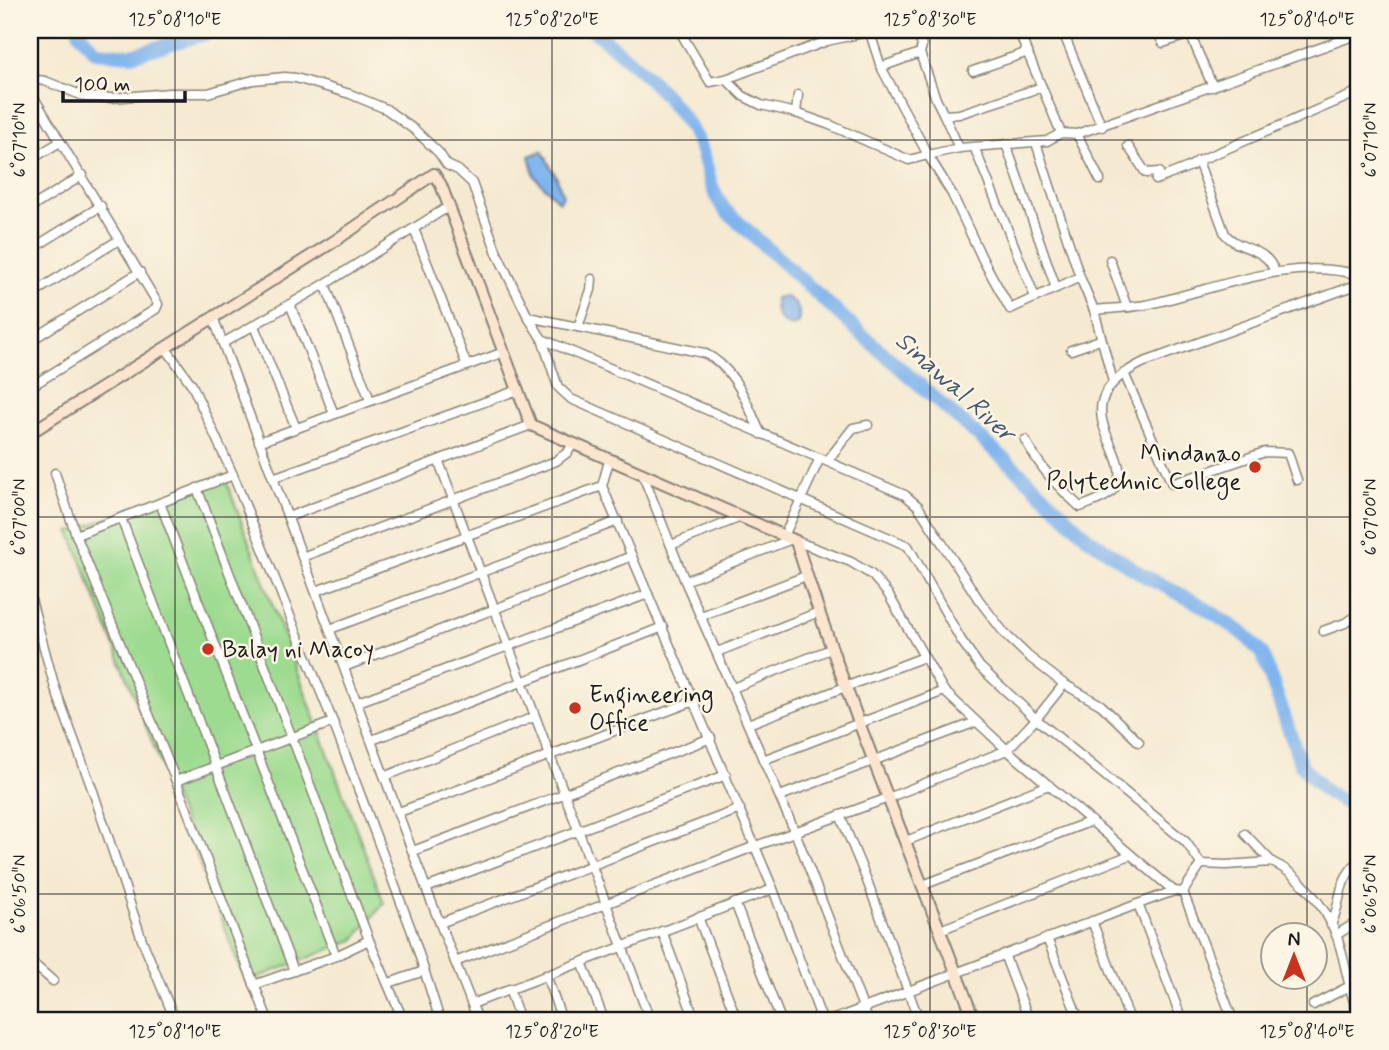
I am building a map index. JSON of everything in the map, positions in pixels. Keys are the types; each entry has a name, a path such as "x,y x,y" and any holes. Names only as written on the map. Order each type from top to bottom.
{"street":[{"path":"679,30 710,82 726,79 827,41 871,30 881,67 952,194 1009,308 1080,277"},
{"path":"1018,30 1061,134"},
{"path":"1062,30 1102,127"},
{"path":"1156,30 1163,43 1190,34 1213,88"},
{"path":"918,32 922,46 920,53 959,148"},
{"path":"726,79 752,101 796,113 858,136 909,160 959,148 975,149 1047,141 1061,134 1077,134 1359,34"},
{"path":"973,71 1028,52"},
{"path":"881,67 920,53"},
{"path":"30,79 45,81 86,97 111,98 169,93 197,94 269,77 296,78 350,94 386,109 424,138 447,165 471,183 497,253 542,340 558,387 566,396 908,546 971,657 1036,719 1186,842 1202,863 1226,865 1272,862"},
{"path":"944,115 959,114 1042,87"},
{"path":"1128,146 1146,173 1158,172 1156,180 1359,90"},
{"path":"30,95 83,175 119,240 158,301 156,309 30,387"},
{"path":"796,113 797,95"},
{"path":"30,115 40,109"},
{"path":"1077,134 1100,180"},
{"path":"30,160 60,142"},
{"path":"1036,142 1080,277 1094,310 1100,340 1114,382"},
{"path":"1006,144 1056,288"},
{"path":"975,149 1035,297"},
{"path":"1198,161 1225,234 1231,242 1261,253 1276,272"},
{"path":"30,433 333,242 447,165"},
{"path":"434,174 531,425 790,539 851,562 873,575 888,594 944,691 1007,750 1130,855 1179,891 1233,1020"},
{"path":"30,208 83,175"},
{"path":"30,250 101,206"},
{"path":"223,343 325,284 448,206"},
{"path":"414,229 467,366"},
{"path":"30,295 119,240"},
{"path":"1110,260 1127,307"},
{"path":"1094,310 1157,303 1276,272 1338,271 1359,275"},
{"path":"30,341 140,272"},
{"path":"578,327 591,290 592,279"},
{"path":"325,284 370,400"},
{"path":"1025,440 1041,469 1080,507 1110,493 1119,482 1121,469 1101,424 1104,396 1124,373 1142,363 1359,284"},
{"path":"290,304 334,414"},
{"path":"213,317 478,1020"},
{"path":"528,317 704,353 718,359 737,384 761,434"},
{"path":"254,326 296,428"},
{"path":"542,340 824,459 912,500 1000,628 1022,651 1064,684 1101,705 1139,741"},
{"path":"1071,350 1100,340"},
{"path":"164,347 192,385 233,475 333,722 440,1020"},
{"path":"259,442 504,352"},
{"path":"1124,373 1172,484 1259,454 1276,451 1288,453 1297,480"},
{"path":"274,478 518,390"},
{"path":"288,517 531,425"},
{"path":"868,425 853,428 824,459 801,499 790,539 834,648 888,798 974,1020"},
{"path":"302,556 556,461 568,453 573,444"},
{"path":"609,461 602,486 711,738 753,847 773,889 822,1020"},
{"path":"439,462 650,1020"},
{"path":"642,472 685,581 795,832 868,1020"},
{"path":"55,473 76,535 176,781 268,1020"},
{"path":"76,535 233,475"},
{"path":"316,591 602,486"},
{"path":"197,488 369,940 403,1020"},
{"path":"160,503 336,956"},
{"path":"671,545 741,517"},
{"path":"121,518 294,971"},
{"path":"330,629 618,521"},
{"path":"685,581 790,539"},
{"path":"344,667 632,556"},
{"path":"701,616 806,576"},
{"path":"358,702 648,594"},
{"path":"30,596 55,688 94,794 142,940 175,1020"},
{"path":"717,652 819,612"},
{"path":"1324,631 1359,615"},
{"path":"372,740 663,627"},
{"path":"733,688 834,648"},
{"path":"748,724 924,657"},
{"path":"455,962 604,903 888,798 1007,750 1064,684"},
{"path":"763,760 944,691"},
{"path":"399,811 694,701"},
{"path":"386,776 534,717"},
{"path":"176,781 333,722"},
{"path":"780,796 976,722"},
{"path":"413,850 711,738"},
{"path":"426,888 726,775"},
{"path":"906,841 1049,785"},
{"path":"440,923 740,809"},
{"path":"840,816 919,1020"},
{"path":"923,885 1092,821"},
{"path":"1245,835 1272,862 1303,886 1320,905 1336,935 1348,987 1356,1000 1359,1017"},
{"path":"940,930 1130,855"},
{"path":"1331,925 1342,882 1359,861"},
{"path":"832,1020 1092,921 1179,891 1202,863"},
{"path":"472,1004 773,889"},
{"path":"735,903 781,1020"},
{"path":"1138,904 1182,1020"},
{"path":"698,917 737,1020"},
{"path":"1336,935 1359,920"},
{"path":"1092,921 1130,1020"},
{"path":"662,931 695,1020"},
{"path":"1047,938 1079,1020"},
{"path":"254,985 336,956 369,940"},
{"path":"1004,954 1029,1020"},
{"path":"30,961 53,981"},
{"path":"582,962 604,1020"},
{"path":"388,984 424,971"},
{"path":"546,975 562,1020"},
{"path":"1313,1005 1348,987"},
{"path":"509,989 520,1020"}],"green space":[{"path":"224,475 384,903 354,940 246,982 70,532"}],"water":[{"path":"542,151 557,178 563,196 559,202 535,177 529,156"},
{"path":"785,296 795,304 799,313 798,323 791,326 779,318 776,310 775,298"}],"waterway":[{"name":"Sinawal River","path":"79,30 96,52 131,55 218,30"},
{"name":"Sinawal River","path":"259,30 305,30"},
{"name":"Sinawal River","path":"593,30 637,67 676,108 697,140 714,192 725,210 1025,477 1087,537 1141,574 1199,604 1244,634 1263,655 1301,765 1325,791 1359,811"},
{"path":"1355,41 1359,52"}],"place":[{"name":"Mindanao Polytechnic College","path":"1255,467"},
{"name":"Balay ni Macoy","path":"208,649"},
{"name":"Engineering Office","path":"575,708"}]}
